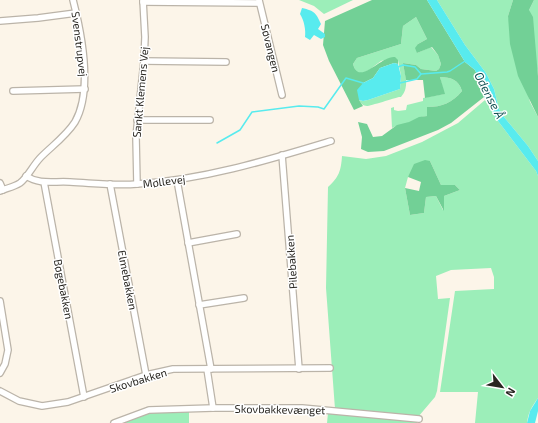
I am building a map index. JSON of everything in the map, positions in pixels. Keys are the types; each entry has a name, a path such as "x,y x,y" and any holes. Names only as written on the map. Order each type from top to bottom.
{"street":[{"name":"Svenstrupvej","path":"26,176 37,161 66,135 81,108 85,89 81,36 73,0"},
{"path":"143,1 259,2"},
{"name":"Sankt Klemens Vej","path":"137,184 137,120 144,61 143,1"},
{"name":"Søvangen","path":"259,2 282,96"},
{"path":"0,21 76,13"},
{"path":"144,61 226,62"},
{"name":"Svenstrupvej","path":"13,91 85,89"},
{"path":"137,120 210,120"},
{"name":"Møllevej","path":"26,176 33,180 44,182 110,184 137,184 177,180 215,172 331,141"},
{"name":"Pilebakken","path":"282,155 299,369"},
{"path":"0,182 2,190 21,182 26,176"},
{"path":"177,180 209,369 213,408"},
{"name":"Bøgebakken","path":"44,182 84,397"},
{"name":"Elmebakken","path":"110,184 146,376"},
{"path":"188,243 236,234"},
{"path":"199,306 244,298"},
{"path":"0,301 8,350 5,364 0,373"},
{"name":"Skovbakken","path":"0,391 19,401 42,406 61,404 146,376 173,369 330,368"},
{"name":"Skovbakkevænget","path":"114,423 149,410 213,408 302,408 419,419"}],"green space":[{"path":"299,0 353,0 324,14 314,6"},
{"path":"372,0 427,0 465,62 475,70 482,87 484,97 451,123 438,130 384,151 368,152 361,149 362,137 358,122 367,124 373,137 382,136 397,125 409,122 419,117 427,116 427,107 446,104 462,91 459,84 454,80 440,77 445,94 425,98 423,80 406,80 403,63 416,65 421,69 436,71 439,69 441,64 438,55 432,47 417,53 415,48 418,44 427,39 416,17 403,26 401,44 357,58 353,64 356,70 360,72 365,71 389,58 395,57 398,60 398,64 394,63 380,68 373,78 363,83 359,100 363,106 354,110 329,61 323,45 325,21"},
{"path":"437,0 513,0 508,16 530,102 538,117 538,161 528,146 504,117 499,109 494,89 486,73 465,45"},
{"path":"513,0 534,0 529,10 533,17 538,76 538,117 518,76 510,44 508,16"},
{"path":"534,0 538,0 538,76 529,10"},
{"path":"416,17 427,39 418,44 417,53 431,47 438,55 441,64 439,69 436,71 421,69 416,65 403,63 406,76 406,85 404,93 401,97 369,106 363,105 359,100 368,100 400,89 401,76 398,60 383,60 370,70 362,73 355,70 353,64 357,58 401,44 403,26"},
{"path":"440,77 454,80 459,84 462,91 446,104 427,107 427,116 392,128 391,108 394,107 394,110 398,111 406,110 407,105 423,101 423,98 444,94"},
{"path":"485,100 498,121 536,171 538,176 538,398 528,416 527,423 475,423 478,392 440,392 455,291 494,289 494,277 491,268 451,270 436,276 438,299 450,298 435,397 418,417 335,409 326,288 328,187 339,173 342,156 366,159 386,156 422,142 458,123","holes":["430,161 441,185 455,185 460,190 444,196 443,210 436,196 426,197 424,213 410,215 405,188 408,177"]},
{"path":"425,160 430,161 441,185 455,185 460,190 444,196 444,211 436,196 426,197 424,213 410,215 405,188 419,191 421,182 408,177 414,164"},
{"path":"189,409 189,423 120,423 149,412"},
{"path":"328,413 417,420 417,423 327,423"}],"water":[{"name":"Odense Å","path":"427,0 437,0 465,45 486,73 494,89 499,109 538,161 538,176 536,171 498,121 484,97 482,87 475,70 465,62"},
{"path":"302,8 312,11 316,15 321,24 318,29 325,34 325,37 321,39 314,35 310,40 305,37 303,19 300,14"},
{"path":"394,63 398,64 401,76 400,89 368,100 359,100 357,90 363,83 373,78 380,68"},
{"path":"538,398 538,411 535,423 527,423 530,411"}],"waterway":[{"path":"398,67 403,65 415,67 421,74 447,72 465,61"},
{"path":"400,83 417,79 421,74"},
{"path":"217,143 240,130 252,112 299,106 318,107 324,109 346,78 363,83"}]}
